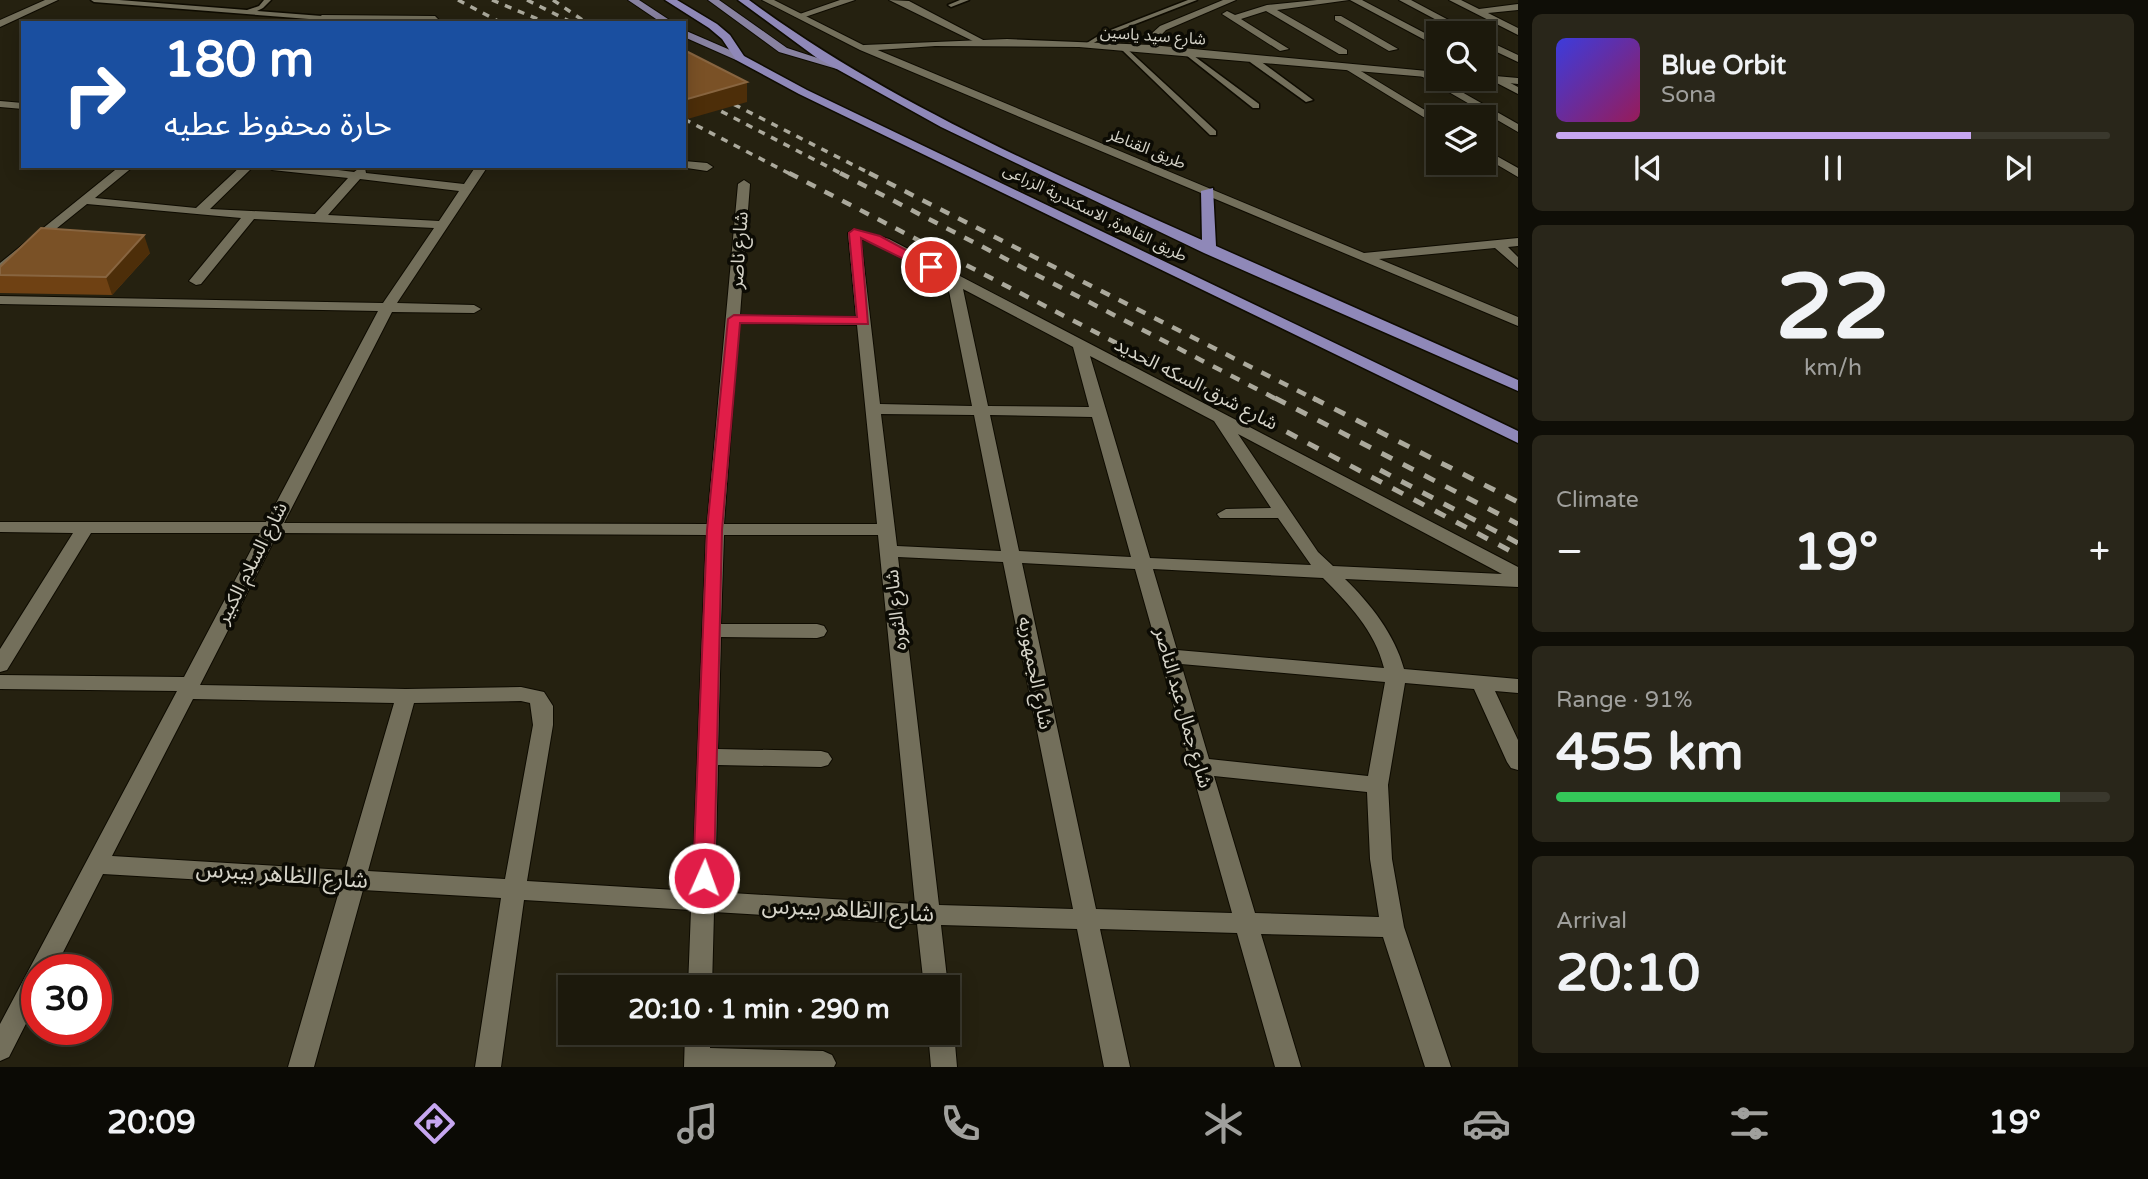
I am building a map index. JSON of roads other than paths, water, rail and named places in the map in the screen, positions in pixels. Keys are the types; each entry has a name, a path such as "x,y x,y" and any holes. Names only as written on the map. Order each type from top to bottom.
{"highway":[{"name":"طريق القاهرة, الاسكندرية الزراعى","path":"670,0 713,26 726,37 740,58 846,114 1083,225 1518,438"},
{"name":"طريق القاهرة, الاسكندرية الزراعى","path":"743,0 836,66 966,135 1209,250 1518,386"},
{"path":"1208,191 1209,250"}],"main road":[{"path":"633,0 666,21"},
{"path":"713,0 783,50 836,66"},
{"path":"686,34 740,58"}],"street":[{"path":"0,24 53,0"},
{"name":"طريق القناطر","path":"767,0 864,48 1518,321"},
{"path":"799,16 850,0"},
{"path":"894,0 906,3 982,42"},
{"path":"1154,51 1156,35 1163,28 1231,0"},
{"path":"1234,18 1267,8 1344,0"},
{"path":"1355,0 1426,37"},
{"path":"1408,2 1453,0 1518,33"},
{"path":"1501,0 1517,7"},
{"path":"1408,2 1445,21"},
{"path":"1215,6 1284,49"},
{"path":"1477,12 1517,7"},
{"path":"1267,8 1343,52"},
{"path":"1338,18 1393,49"},
{"path":"320,20 436,21"},
{"path":"1358,29 1402,25"},
{"path":"1418,33 1426,33"},
{"path":"1496,37 1518,33"},
{"name":"شارع سيد ياسين","path":"864,48 982,42 1085,46 1425,74"},
{"path":"1496,46 1518,59"},
{"path":"1351,68 1426,115"},
{"path":"1425,74 1518,129"},
{"path":"1497,79 1518,81"},
{"path":"1497,79 1518,91"},
{"path":"0,104 21,106"},
{"path":"1496,159 1516,171"},
{"path":"686,165 708,167"},
{"path":"0,270 125,168"},
{"path":"199,212 246,168"},
{"path":"308,168 361,171 467,188"},
{"name":"شارع السلام الكبير","path":"49,954 387,308 481,168"},
{"path":"319,217 361,171"},
{"name":"شارع ناصر","path":"700,975 715,530 744,184"},
{"path":"83,200 199,212 442,225"},
{"path":"196,281 250,215"},
{"name":"شارع شرق السكه الحديد","path":"854,233 884,242 1080,348 1218,415 1518,575"},
{"name":"شارع الثوره","path":"854,233 935,975"},
{"path":"1364,256 1518,242"},
{"path":"1498,244 1518,264"},
{"name":"شارع الجمهوريه","path":"954,280 1117,1067"},
{"path":"0,300 474,309"},
{"path":"734,319 863,321"},
{"name":"شارع جمال عبد الناصر","path":"1080,348 1288,1067"},
{"path":"873,409 1098,412"},
{"path":"1218,415 1282,513 1326,572 1362,606 1391,657 1396,676 1377,785 1381,859 1392,927 1438,1067"},
{"path":"1226,514 1282,513"},
{"path":"0,527 887,530"},
{"path":"0,665 85,528"},
{"path":"889,551 1518,581"},
{"path":"711,630 817,631"},
{"path":"1168,656 1518,686"},
{"path":"0,682 406,696 500,694 537,697 543,706 543,726 514,891 488,1067"},
{"path":"1482,684 1518,762"},
{"path":"301,1067 352,879 406,696"},
{"path":"707,757 821,759"},
{"path":"1199,766 1377,785"},
{"name":"شارع الظاهر بيبرس","path":"95,863 703,903 930,915 1392,927"},
{"path":"0,1049 21,1008"},
{"path":"698,1045 697,1063 823,1063"},
{"path":"942,1045 944,1067"}],"lane":[{"path":"94,0 320,20"},
{"path":"169,0 261,7"},
{"path":"244,13 261,7 268,0"},
{"path":"951,5 966,0"},
{"path":"1085,46 1105,34 1194,0"},
{"path":"1124,49 1213,133"},
{"path":"1188,54 1256,106"},
{"path":"1252,60 1309,100"}],"railway":[{"path":"458,0 498,21"},
{"path":"492,0 542,21"},
{"path":"527,0 569,21"},
{"path":"553,0 584,21"},
{"path":"686,80 873,175"},
{"path":"686,93 844,175"},
{"path":"686,120 792,175"},
{"path":"789,173 1226,400"},
{"path":"840,173 1278,400"},
{"path":"869,173 1316,400"},
{"path":"1223,398 1518,555"},
{"path":"1275,398 1518,524"},
{"path":"1313,398 1518,502"},
{"path":"1380,470 1518,543"}]}
